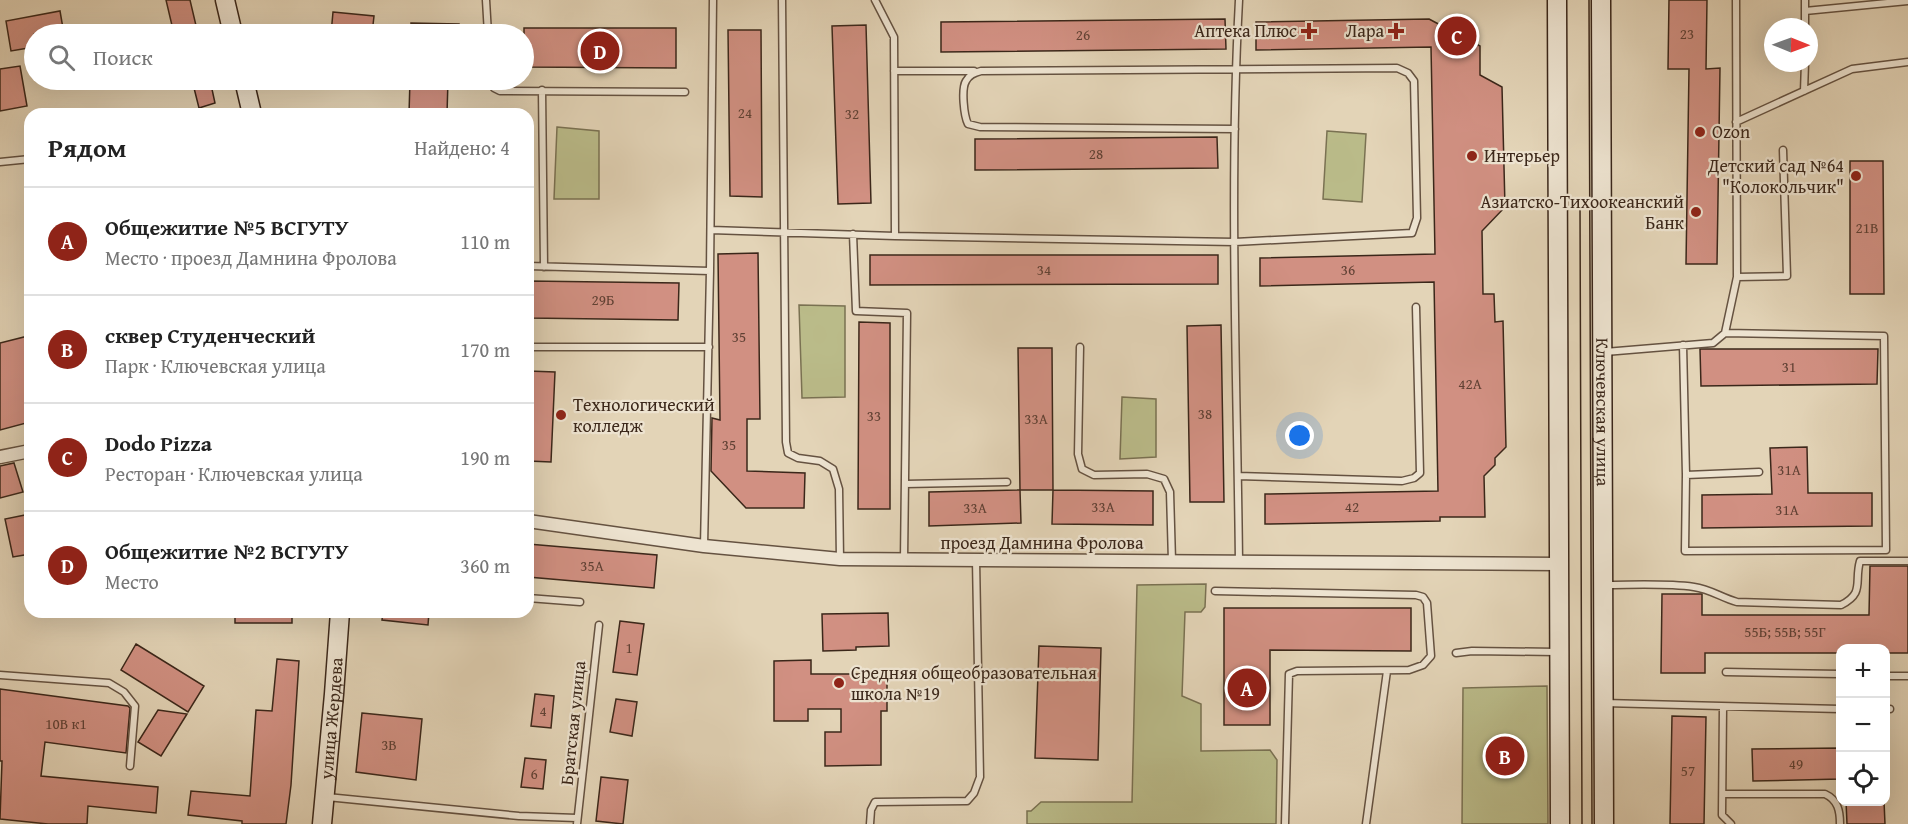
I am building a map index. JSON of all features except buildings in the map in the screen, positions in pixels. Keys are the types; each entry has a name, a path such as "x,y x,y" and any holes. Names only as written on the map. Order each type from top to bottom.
{"main road":[{"path":"225,0 231,24"},
{"path":"1558,0 1560,824"},
{"name":"Ключевская улица","path":"1601,0 1604,824"},
{"path":"246,90 249,108"},
{"name":"улица Жердева","path":"322,824 340,618"}],"street":[{"path":"0,458 24,452"},
{"name":"проезд Дамнина Фролова","path":"534,522 704,546 840,559 1559,564"}],"lane":[{"path":"486,0 487,24"},
{"path":"704,546 713,0"},
{"path":"782,0 786,442 788,453 798,458 820,461 833,468 838,489 840,559"},
{"path":"874,0 894,37 895,236"},
{"path":"1239,0 1235,69 1239,562"},
{"path":"1601,352 1713,343 1725,333 1737,277 1736,0"},
{"path":"1805,0 1805,18"},
{"path":"1805,11 1908,1"},
{"path":"1736,122 1852,69 1908,62"},
{"path":"711,230 1235,242 1395,236 1412,233 1417,218 1414,81 1408,72 1397,68 894,71"},
{"path":"981,71 971,74 964,83 965,117 968,124 980,127 1235,129"},
{"path":"1804,91 1805,72"},
{"path":"498,90 685,92"},
{"path":"542,90 544,267"},
{"path":"1737,277 1787,276 1784,150"},
{"path":"0,162 24,160"},
{"path":"853,234 856,311 907,313 904,560"},
{"path":"534,266 710,271"},
{"path":"1238,476 1402,481 1414,478 1420,473 1416,307"},
{"path":"1683,345 1685,551 1887,550 1884,336 1725,333"},
{"path":"534,347 709,347"},
{"path":"1080,347 1078,454 1082,469 1094,475 1147,474 1164,479 1170,492 1172,562"},
{"path":"1686,475 1759,472"},
{"path":"905,484 1007,483"},
{"path":"870,824 871,810 875,802 967,801 974,793 980,777 976,560"},
{"path":"1602,584 1694,586 1718,593 1737,602 1842,605 1852,600 1858,590 1860,561 1908,561"},
{"path":"1215,591 1416,595 1423,597 1427,603 1431,656 1423,665 1409,670 1297,671 1289,674 1285,824"},
{"path":"534,598 580,602"},
{"name":"Братская улица","path":"577,821 599,625"},
{"path":"1456,653 1472,651 1559,652"},
{"path":"1366,824 1388,671"},
{"path":"1726,672 1836,675"},
{"path":"0,675 109,684 124,692 135,706 130,766"},
{"path":"1890,675 1908,676"},
{"path":"1602,703 1836,709"},
{"path":"1722,707 1724,794 1722,815 1731,824"},
{"path":"1724,794 1825,794 1833,797 1840,812 1840,824"},
{"path":"324,796 577,821"}],"green space":[{"path":"557,127 599,131 599,199 554,199"},
{"path":"1327,131 1366,134 1362,202 1323,199"},
{"path":"799,305 845,306 845,397 802,398"},
{"path":"1122,397 1156,399 1156,457 1120,459"},
{"path":"1206,584 1205,607 1201,612 1185,612 1182,696 1201,704 1201,751 1270,750 1277,760 1276,824 1027,824 1027,811 1031,811 1041,802 1132,802 1137,585"},
{"path":"1547,686 1548,824 1462,824 1463,688"}],"tram line":[{"path":"1589,0 1592,824"},
{"path":"1580,207 1582,824"}],"place":[{"name":"Аптека Плюс","path":"1309,31"},
{"name":"Лара","path":"1396,31"},
{"name":"Dodo Pizza","path":"1457,36"},
{"name":"Общежитие №2 ВСГУТУ","path":"600,51"},
{"name":"Ozon","path":"1700,132"},
{"name":"Интерьер","path":"1472,156"},
{"name":"Детский сад №64 \"Колокольчик\"","path":"1856,176"},
{"name":"Азиатско-Тихоокеанский Банк","path":"1696,212"},
{"name":"Технологический колледж","path":"561,415"},
{"name":"Средняя общеобразовательная школа №19","path":"839,683"},
{"name":"Общежитие №5 ВСГУТУ","path":"1247,688"},
{"name":"сквер Студенческий","path":"1505,756"}]}
